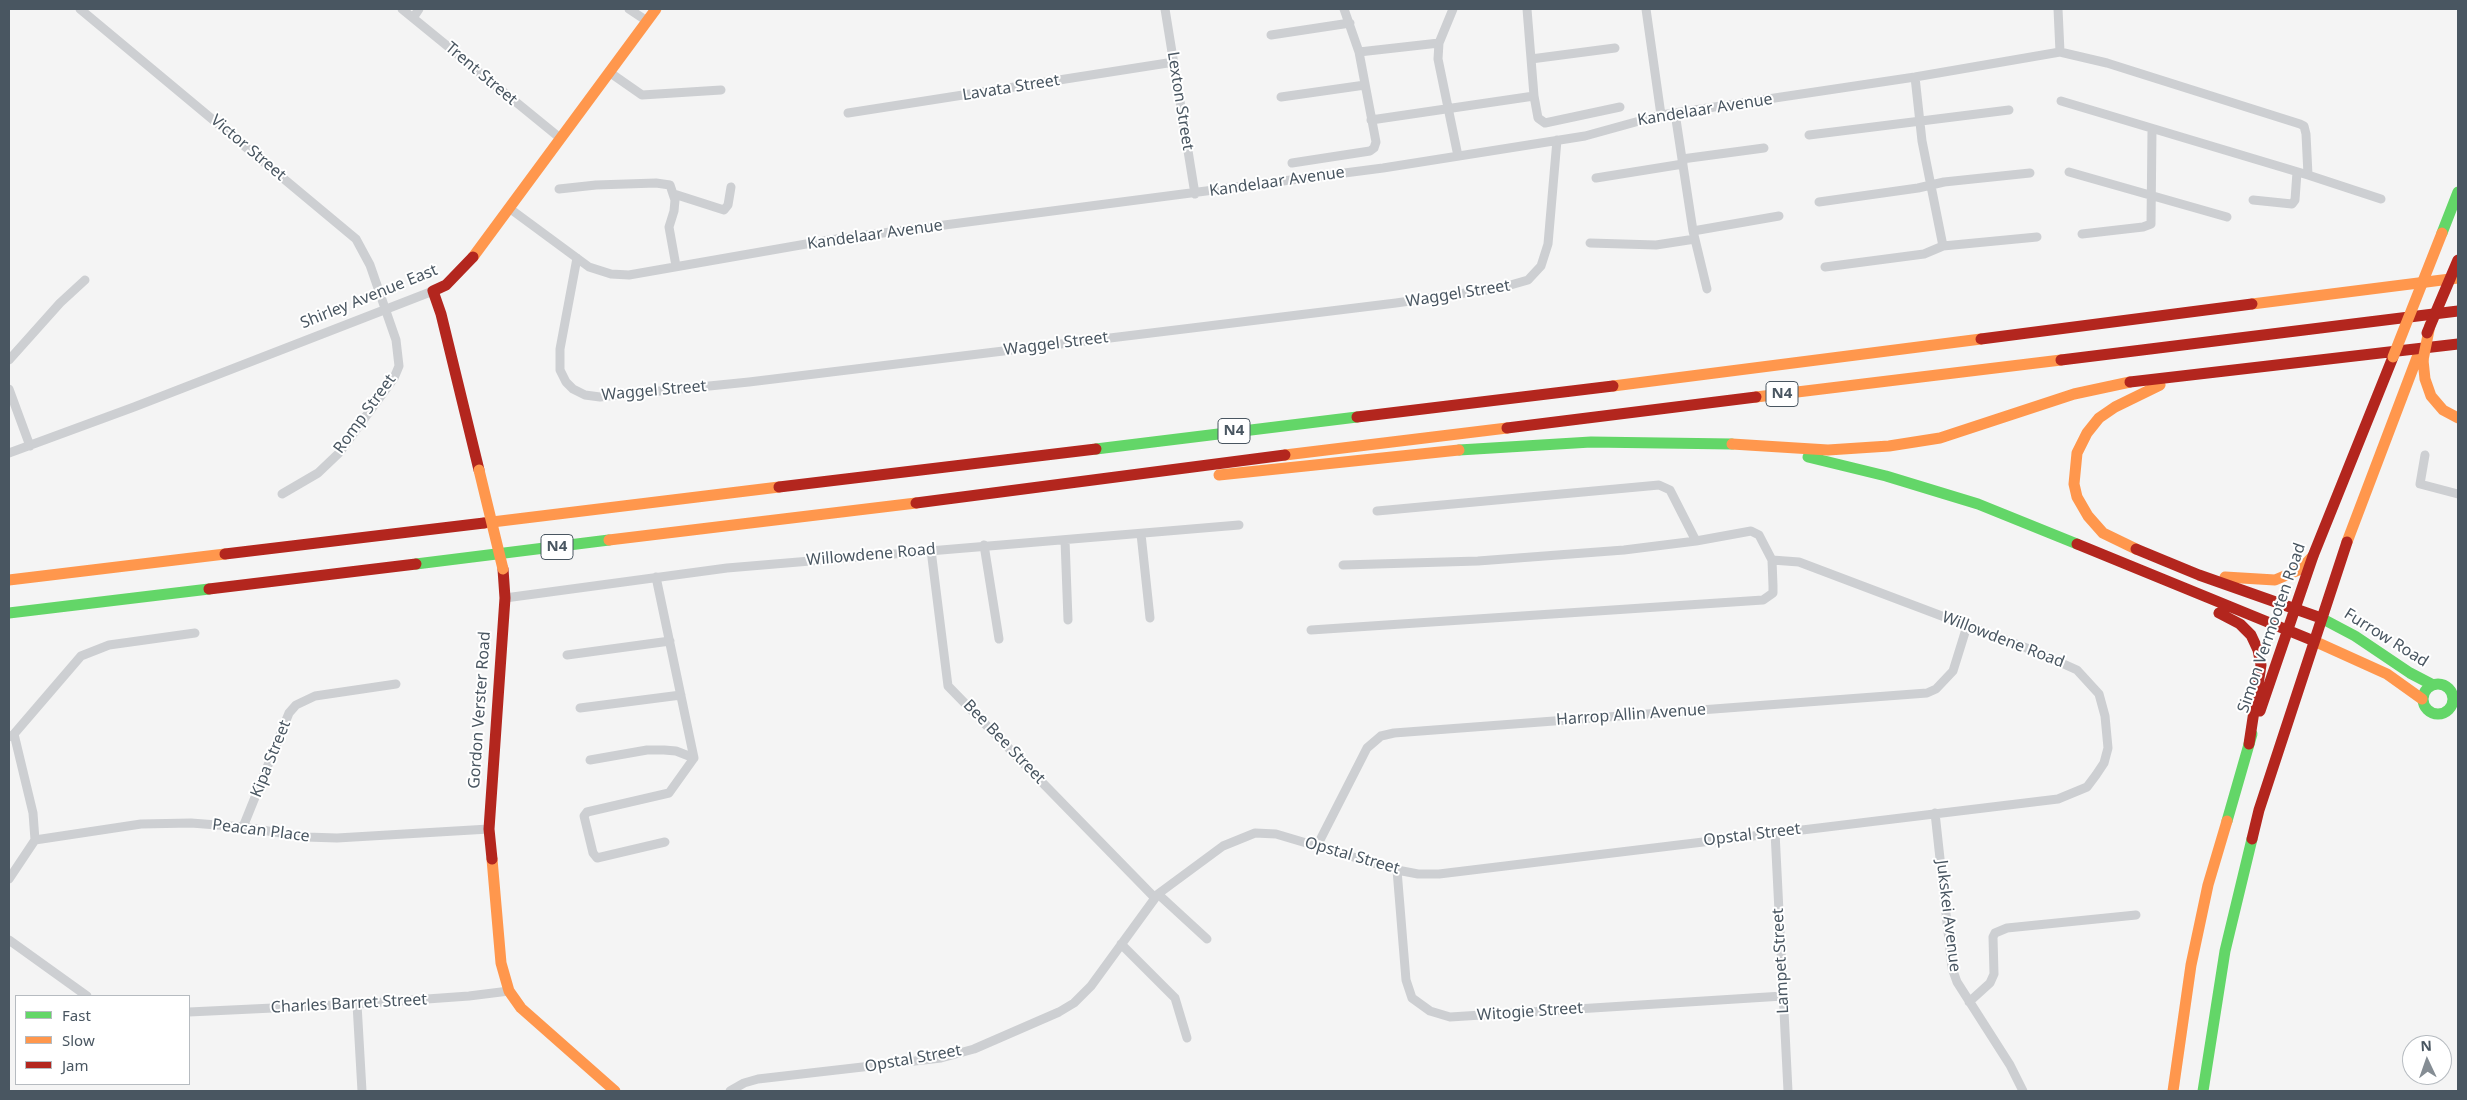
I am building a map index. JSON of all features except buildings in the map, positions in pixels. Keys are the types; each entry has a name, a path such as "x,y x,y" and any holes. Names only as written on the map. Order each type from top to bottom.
{"main road":[{"name":"Shirley Avenue East","path":"433,291 450,281 465,267 656,9"},
{"name":"Simon Vermooten Road","path":"2173,1091 2191,965 2208,885 2249,744 2312,556 2364,433 2458,192"},
{"path":"2203,1091 2225,951 2259,810 2353,524 2421,358 2430,326 2458,260"},
{"path":"2394,285 2458,270"},
{"name":"N4","path":"9,580 1523,397 2458,278"},
{"name":"Gordon Verster Road","path":"433,291 438,303 504,569 505,598 489,829 501,963 509,991 521,1008 616,1091"},
{"name":"N4","path":"9,614 968,497 1105,477 2458,311"},
{"path":"968,497 1143,483 1511,446 1646,440 1828,450 1914,442 1964,431 2093,389 2121,383 2458,343"},
{"path":"2421,358 2430,396 2443,410 2458,418"},
{"name":"Furrow Road","path":"2184,377 2131,397 2099,418 2087,434 2077,453 2074,484 2079,501 2088,516 2102,533 2118,542 2199,575 2321,618 2355,636 2410,673 2433,684"},
{"path":"1746,445 1840,464 1949,494 2124,565 2240,624 2251,635 2258,650 2260,665 2249,744"},
{"path":"2199,575 2275,580 2300,569 2312,556"},
{"name":"Furrow Road","path":"2124,565 2314,641 2387,674 2422,699"},
{"path":"9,575 98,569"},
{"path":"2433,684 2446,686 2456,699 2446,712 2437,715 2424,707 2422,699 2427,688 2433,684"},
{"path":"2446,712 2458,714"}],"street":[{"name":"Victor Street","path":"80,9 359,242 386,310"},
{"name":"Trent Street","path":"402,9 560,138"},
{"path":"412,18 419,9"},
{"path":"628,9 647,20"},
{"name":"Lexton Street","path":"1165,9 1195,194"},
{"path":"1292,163 1370,151 1374,148 1376,142 1359,52 1344,9"},
{"path":"1454,9 1439,43 1438,59 1458,156"},
{"path":"1527,9 1534,96 1538,118 1545,123 1620,107"},
{"path":"1646,9 1661,115"},
{"path":"2058,9 2060,52 2106,63 2304,126 2308,175"},
{"path":"1271,35 1350,24"},
{"path":"1359,52 1439,43"},
{"path":"1531,60 1615,48"},
{"name":"Kandelaar Avenue","path":"509,208 594,269 611,274 629,274 829,240 1195,194 1458,156 1585,136 1661,115 1915,77 2060,52"},
{"name":"Lavata Street","path":"848,113 1174,62"},
{"path":"609,72 642,94 721,90"},
{"path":"1915,77 1920,120 1943,246"},
{"path":"1280,97 1365,85"},
{"path":"1372,120 1534,96"},
{"path":"2061,101 2152,130 2308,175 2381,199"},
{"path":"1809,135 2010,110"},
{"path":"1675,113 1694,235 1707,288"},
{"path":"2082,234 2149,226 2152,218 2150,194 2152,130"},
{"name":"Waggel Street","path":"577,258 560,349 560,370 566,382 573,389 585,395 600,397 740,383 1415,301 1500,288 1528,280 1541,266 1548,244 1558,140"},
{"path":"1596,178 1682,161 1764,148"},
{"path":"1819,202 2030,172"},
{"path":"2069,172 2227,217"},
{"path":"2252,200 2292,204 2295,200 2297,172"},
{"path":"559,189 596,185 656,183 670,185 674,194 674,211 669,227 676,266"},
{"path":"674,194 724,210 728,205 731,187"},
{"path":"1590,243 1656,245 1779,216"},
{"path":"1825,267 1924,254 1943,246 2037,237"},
{"path":"9,360 60,303 86,280"},
{"name":"Shirley Avenue East","path":"9,453 433,291"},
{"name":"Romp Street","path":"282,494 318,473 331,461 394,378 399,358 396,340 386,310"},
{"path":"9,389 30,446"},
{"path":"2425,455 2420,484 2458,494"},
{"path":"1377,511 1659,485 1670,490 1696,541"},
{"name":"Willowdene Road","path":"505,598 727,568 984,545 1239,526"},
{"path":"1310,630 1763,600 1773,592 1772,560 1760,535 1751,531 1696,541 1624,550 1478,561 1343,565"},
{"path":"1142,534 1150,618"},
{"path":"1065,540 1068,620"},
{"path":"984,545 998,639"},
{"name":"Bee Bee Street","path":"932,550 948,686 1157,896 1207,939"},
{"name":"Willowdene Road","path":"1772,560 1799,562 2037,652 2077,670 2099,694 2107,732 2108,748 2104,762 2087,787 2058,799"},
{"path":"656,577 694,758 669,793 587,812 584,816 593,853 597,858 665,842"},
{"name":"Harrop Allin Avenue","path":"1316,846 1367,748 1381,736 1394,733 1927,693 1936,689 1953,671 1967,626"},
{"path":"9,879 35,840 33,813 12,735 74,663 86,653 109,645 195,633"},
{"path":"567,655 670,641"},
{"name":"Kipa Street","path":"243,827 289,714 296,705 315,696 396,684"},
{"path":"580,708 681,695"},
{"path":"590,760 647,750 676,751 694,758"},
{"name":"Opstal Street","path":"730,1091 758,1079 914,1063 974,1049 1031,1025 1074,1003 1091,986 1157,896 1223,846 1255,833 1276,834 1397,870 1418,874 1439,874 2058,799"},
{"name":"Jukskei Avenue","path":"1936,813 1952,968 1957,982 2010,1065 2023,1091"},
{"name":"Peacan Place","path":"35,840 142,824 192,823 243,827 306,837 336,838 489,829"},
{"name":"Lampet Street","path":"1775,832 1788,1091"},
{"name":"Witogie Street","path":"1397,870 1406,980 1412,998 1430,1011 1450,1017 1783,996"},
{"path":"1969,1002 1990,983 1994,974 1992,937 1995,933 2008,928 2136,915"},
{"path":"9,940 86,995"},
{"path":"1121,944 1175,998 1187,1038"},
{"name":"Charles Barret Street","path":"190,1012 357,1004 469,996 509,991"},
{"path":"357,1004 362,1091"}],"traffic: fast":[{"path":"2442,233 2458,192"},
{"path":"1096,449 1357,417"},
{"path":"1459,450 1591,442 1732,444"},
{"path":"1808,457 1886,476 1978,504 2077,544"},
{"path":"416,564 609,540"},
{"path":"9,613 209,589"},
{"path":"2321,618 2355,636 2410,673 2433,685"},
{"path":"2438,684 2449,688 2453,699 2449,710 2438,714 2427,710 2423,699 2427,688 2438,684"},
{"path":"2227,821 2252,734"},
{"path":"2203,1091 2225,951 2252,839"}],"traffic: slow":[{"path":"473,257 656,9"},
{"path":"2393,357 2442,233"},
{"path":"2252,304 2458,278"},
{"path":"2423,360 2430,325"},
{"path":"1613,386 1981,339"},
{"path":"2347,542 2418,355"},
{"path":"1756,397 2061,360"},
{"path":"2423,360 2425,379 2431,396 2443,410 2458,418"},
{"path":"1732,444 1828,450 1889,446 1940,438 2074,394 2130,382"},
{"path":"2136,549 2103,533 2088,516 2077,497 2074,484 2077,453 2087,433 2099,418 2115,407 2160,385"},
{"path":"1285,455 1507,428"},
{"path":"1219,475 1459,450"},
{"path":"479,470 503,569"},
{"path":"484,523 779,487"},
{"path":"609,540 916,503"},
{"path":"9,580 225,554"},
{"path":"2225,577 2275,580 2301,569 2313,556"},
{"path":"2314,641 2387,674 2422,699"},
{"path":"2173,1091 2191,965 2208,885 2227,821"},
{"path":"492,859 501,963 509,991 521,1008 615,1091"}],"traffic: jam":[{"path":"473,257 446,285 433,291 441,314 479,470"},
{"path":"2427,333 2458,260"},
{"path":"1981,339 2252,304"},
{"path":"2061,360 2458,311"},
{"path":"2130,382 2458,344"},
{"path":"2260,711 2313,556 2393,357"},
{"path":"1357,417 1613,386"},
{"path":"1507,428 1756,397"},
{"path":"779,487 1096,449"},
{"path":"916,503 1285,455"},
{"path":"225,554 484,523"},
{"path":"2252,839 2259,810 2347,542"},
{"path":"2077,544 2314,641"},
{"path":"2136,549 2199,575 2321,618"},
{"path":"209,589 416,564"},
{"path":"492,859 489,829 505,598 503,569"},
{"path":"2219,613 2240,624 2251,635 2258,650 2261,665 2249,744"}]}
